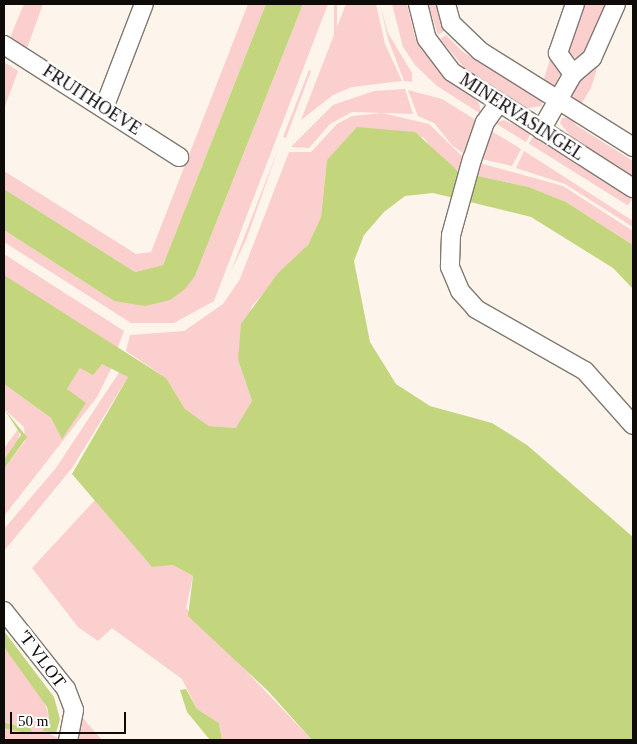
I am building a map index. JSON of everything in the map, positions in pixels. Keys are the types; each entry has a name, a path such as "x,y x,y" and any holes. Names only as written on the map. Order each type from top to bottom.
{"street":[{"path":"104,108 144,4"},
{"name":"MINERVASINGEL","path":"418,4 437,53 452,72 633,188"},
{"path":"446,4 451,23 466,40 559,102 633,148"},
{"path":"573,74 558,53 575,4"},
{"path":"541,130 559,102 573,74 592,58 616,4"},
{"name":"FRUITHOEVE","path":"4,45 179,157"},
{"path":"499,103 485,122 470,168 452,235 450,267 460,291 476,309 584,371 633,425"},
{"name":"'T VLOT","path":"4,611 66,689 74,710 68,740"}],"shaded area":[{"path":"24,4 43,4 26,51 12,42 11,35"},
{"path":"248,4 266,4 163,265 135,272 4,189 4,171 136,254 151,252"},
{"path":"266,4 303,4 195,276 185,289 170,300 145,306 114,301 4,230 4,189 135,272 163,265"},
{"path":"303,4 328,4 214,301 174,323 131,323 4,242 4,230 114,301 195,276"},
{"path":"334,4 337,4 337,70 334,70"},
{"path":"346,4 376,4 385,44 402,81 352,87 333,95 301,120"},
{"path":"380,4 388,33 412,73 412,82 404,81 388,39"},
{"path":"392,4 407,4 415,37 430,60 479,103 481,114 437,86 415,65 403,47"},
{"path":"428,4 436,4 444,31 438,35"},
{"path":"584,4 607,4 581,61 568,53"},
{"path":"446,35 463,52 542,101 542,106 522,109 472,77 440,39"},
{"path":"606,40 591,88 580,106 571,100 572,93"},
{"path":"551,56 561,73 553,89 543,82"},
{"path":"4,62 18,71 4,109"},
{"path":"309,70 311,71 286,138 283,137"},
{"path":"405,89 413,114 352,112 330,124 309,148 291,147 333,105 374,91"},
{"path":"408,90 442,99 479,122 468,157 452,145 434,123 418,116"},
{"path":"382,113 429,124 467,161 462,172 444,163 423,137 327,160 321,217 308,245 252,306 238,360 252,401 246,416 236,428 209,426 185,409 166,378 126,351 130,335 184,331 223,304 240,279 289,152 311,152 337,124 352,116"},
{"path":"572,117 576,125 633,161 633,180 567,138 569,134 560,123 562,118"},
{"path":"504,120 531,133 526,142 495,123"},
{"path":"357,127 415,132 459,172 529,187 566,202 633,245 633,289 613,268 531,217 433,193 405,196 384,212 364,235 354,261 370,342 396,384 430,406 492,423 527,445 633,537 633,740 312,740 268,691 188,616 193,576 173,565 152,567 72,474 128,377 102,364 93,375 80,368 67,389 86,403 62,439 51,418 4,384 4,275 166,378 185,409 209,426 236,428 252,401 238,360 241,324 278,273 308,245 321,217 327,160"},
{"path":"488,129 521,149 512,166 477,158"},
{"path":"534,135 633,197 628,205 529,143"},
{"path":"279,147 246,240 231,271"},
{"path":"524,151 633,221 633,227 565,184 516,168"},
{"path":"476,162 563,186 633,231 633,245 566,202 529,187 472,175"},
{"path":"4,254 124,331 117,350 4,275"},
{"path":"102,364 112,367 97,397 4,516 4,469 25,441 24,427 4,409 4,384 51,418 62,438 67,389 80,368"},
{"path":"120,371 128,377 72,468 4,551 4,529 56,468"},
{"path":"4,409 27,437 4,469 4,460 21,435"},
{"path":"19,428 19,441 4,460 4,448"},
{"path":"95,500 152,567 173,565 193,576 186,608 312,740 222,740 219,723 197,709 182,679 112,628 98,641 78,627 32,568"},
{"path":"4,631 54,697 60,719 56,733 43,731 49,717 47,707 4,647"},
{"path":"4,647 42,695 49,717 49,734 64,740 4,740"},
{"path":"186,689 197,709 219,723 222,740 210,740 187,712 180,690"},
{"path":"82,717 102,740 74,740"}],"waterway":[{"path":"4,725 28,730"}]}
